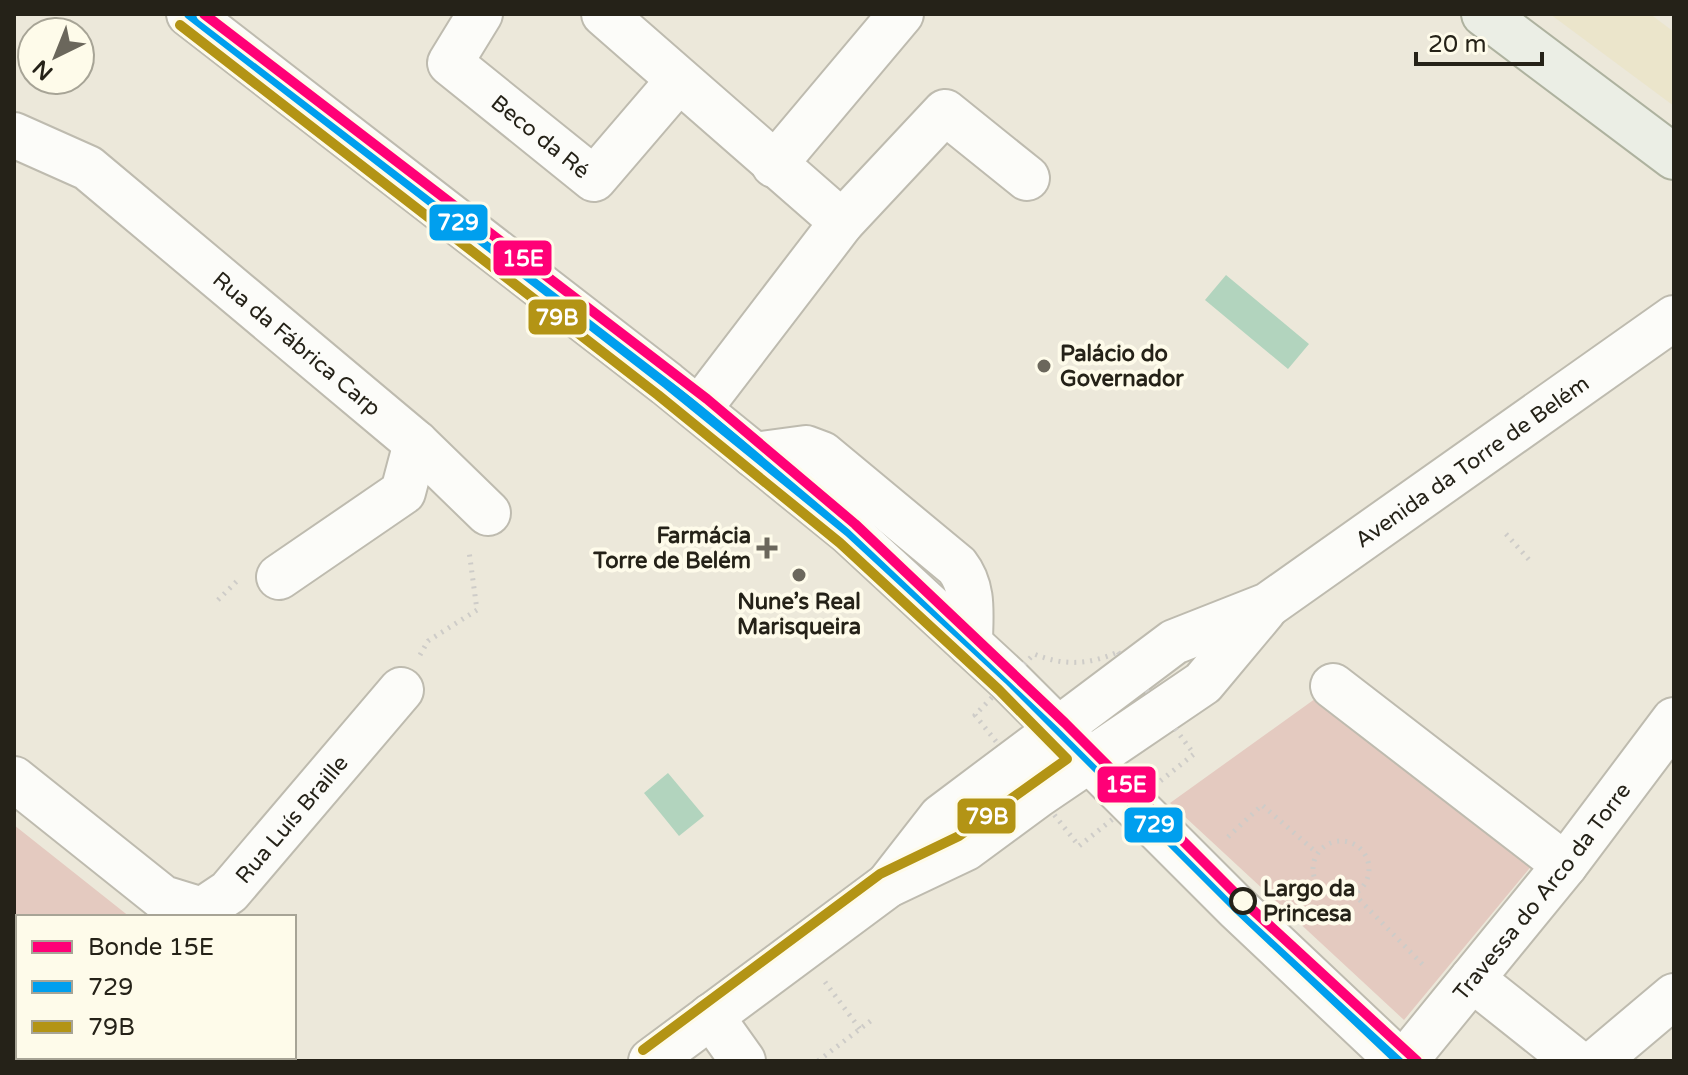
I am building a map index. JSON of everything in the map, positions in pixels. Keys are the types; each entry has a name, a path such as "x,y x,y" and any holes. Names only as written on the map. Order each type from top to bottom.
{"main road":[{"path":"1484,14 1674,157"}],"street":[{"path":"189,14 699,409 849,532 970,644 1194,867 1402,1061"},
{"path":"604,14 842,222"},
{"path":"774,165 901,14"},
{"name":"Beco da Ré","path":"464,21 450,63 594,179 678,81"},
{"path":"699,409 842,222 945,112 1027,178"},
{"name":"Rua da Fábrica Carp","path":"17,144 88,168 416,443 488,513"},
{"name":"Avenida da Torre de Belém","path":"888,885 941,817 1174,642 1268,605 1674,318"},
{"path":"279,577 403,492 416,443"},
{"name":"Avenida da Torre de Belém","path":"651,1061 888,885 966,848 1203,683 1268,605"},
{"path":"1333,686 1565,865"},
{"name":"Rua Luís Braille","path":"14,779 163,898 202,910 229,892 401,690"},
{"name":"Travessa do Arco da Torre","path":"1402,1061 1453,978 1565,865 1674,720"},
{"path":"1453,978 1575,1061"},
{"path":"1597,1061 1674,996"},
{"path":"711,1016 743,1061"}],"path":[{"path":"428,641 477,610 468,540 488,513"},
{"path":"1506,534 1532,563"},
{"path":"1194,867 1262,805 1317,853"},
{"path":"1338,840 1356,844 1367,856 1369,874 1361,889 1354,894 1338,897 1323,891 1312,869 1322,847 1338,840"},
{"path":"1354,894 1453,978"},
{"path":"801,950 860,1029"},
{"path":"818,1061 873,1019"}],"shaded area":[{"path":"1550,14 1650,14 1674,32 1674,106"},
{"path":"1226,275 1309,344 1288,369 1205,300"},
{"path":"1319,696 1533,864 1404,1020 1170,803"},
{"path":"668,773 704,816 679,836 644,793"},
{"path":"14,825 127,915 16,915 16,1059 141,1059 14,1061"}],"tram line":[{"name":"15E","path":"204,14 707,399 855,524 1065,723 1243,901 1417,1061"}],"transit line":[{"name":"729","path":"189,14 667,384 849,532 1009,680 1237,908 1399,1061"},
{"name":"79B","path":"180,25 658,395 840,543 999,690 1067,759 959,836 880,874 643,1050"}],"place":[{"name":"Palácio do Governador","path":"1044,366"},
{"name":"Farmácia Torre de Belém","path":"767,548"},
{"name":"Nune’s Real Marisqueira","path":"799,575"},
{"name":"Largo da Princesa","path":"1243,901"}]}
